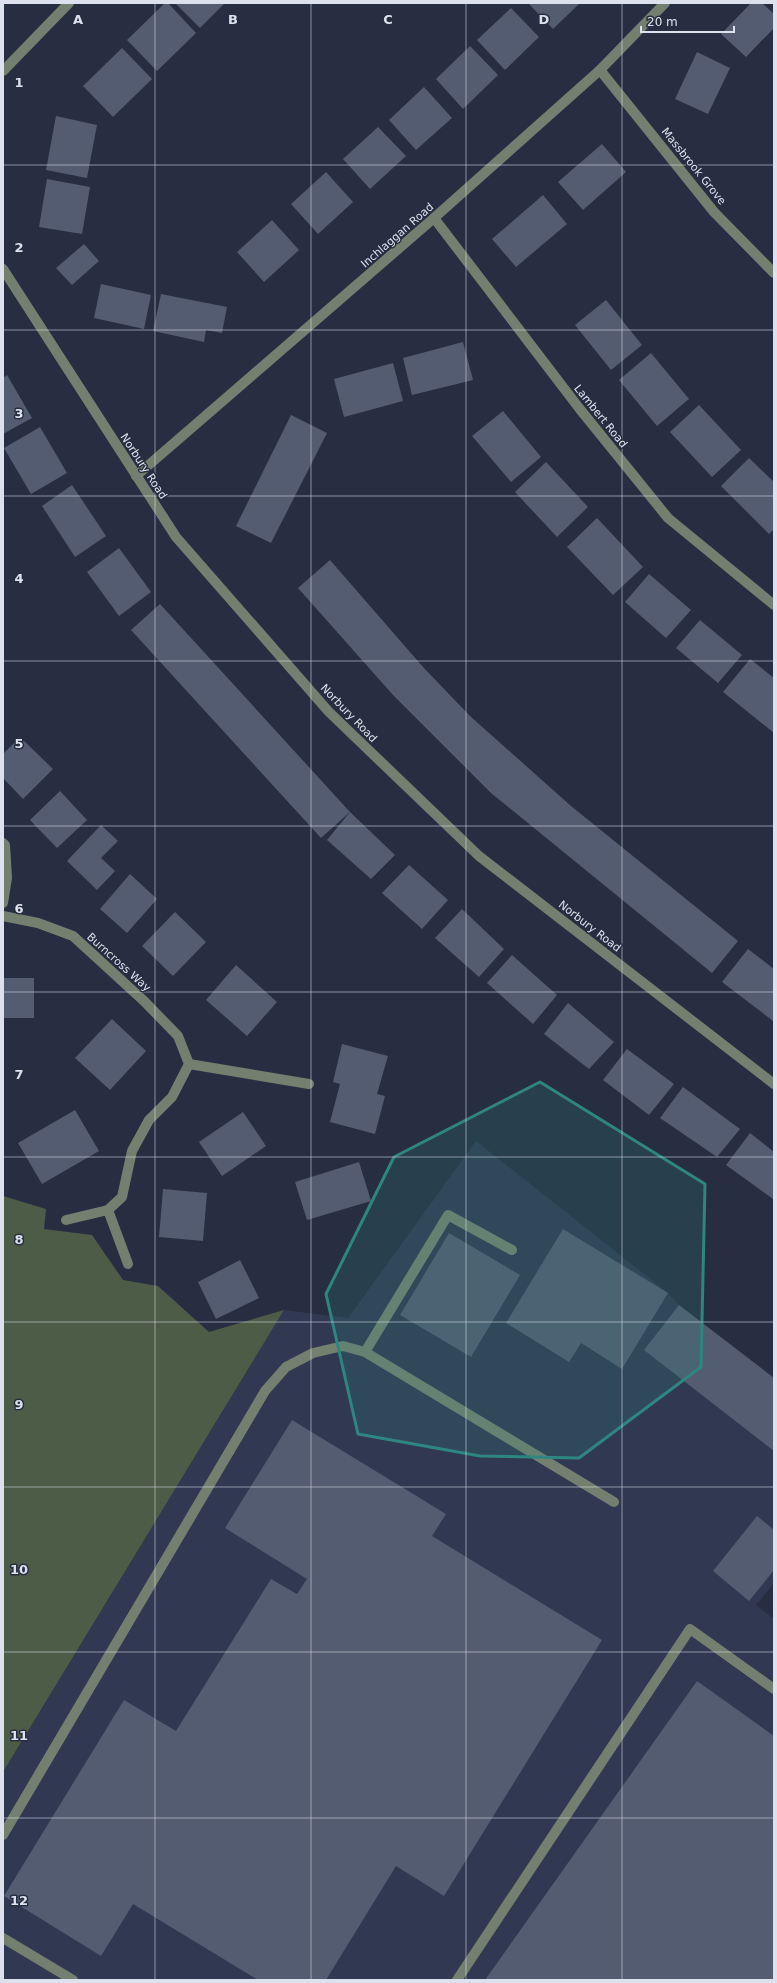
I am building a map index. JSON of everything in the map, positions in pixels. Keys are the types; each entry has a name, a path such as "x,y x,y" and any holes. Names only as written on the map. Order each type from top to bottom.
{"street":[{"path":"3,71 69,3"},
{"name":"Inchlaggan Road","path":"136,476 434,218 600,70 665,3"},
{"name":"Massbrook Grove","path":"600,70 714,212 774,273"},
{"name":"Lambert Road","path":"434,218 579,408 668,518 774,604"},
{"name":"Norbury Road","path":"3,269 176,537 329,712 479,856 774,1084"},
{"path":"3,843 5,845 7,878 3,903"},
{"name":"Burncross Way","path":"3,916 38,923 73,936 144,1001 178,1036 189,1064"},
{"path":"66,1220 108,1210 122,1198 132,1151 149,1120 172,1097 189,1064 310,1084"},
{"path":"108,1210 128,1264"},
{"path":"365,1352 448,1215 512,1250"},
{"path":"3,1835 265,1391 286,1367 313,1353 343,1346 365,1352 614,1502"},
{"path":"457,1980 690,1629 774,1689"},
{"path":"3,1938 73,1980"}],"highlighted area":[{"path":"540,1082 705,1184 701,1367 579,1458 480,1456 358,1434 326,1294 394,1157"}],"shaded area":[{"path":"476,1141 668,1293 679,1305 774,1378 774,1583 756,1605 774,1619 774,1980 3,1980 3,1772 284,1310 348,1318"}],"green space":[{"path":"3,1196 46,1209 44,1229 92,1235 123,1280 158,1286 209,1332 284,1310 3,1772"}],"building":[{"path":"165,3 168,3 196,33 157,71 127,40"},
{"path":"175,3 225,3 200,28"},
{"path":"528,3 580,3 553,29"},
{"path":"751,3 762,3 774,14 774,28 746,57 721,34"},
{"path":"511,8 539,37 505,70 477,40"},
{"path":"470,46 498,75 463,109 436,79"},
{"path":"122,48 152,79 113,117 83,86"},
{"path":"697,52 730,68 708,114 675,99"},
{"path":"424,87 452,118 416,150 389,120"},
{"path":"56,116 97,125 87,178 46,170"},
{"path":"378,127 406,156 370,189 343,159"},
{"path":"602,144 626,172 583,210 558,182"},
{"path":"326,172 353,202 318,234 291,204"},
{"path":"47,179 90,187 82,234 39,227"},
{"path":"543,195 567,224 516,267 492,239"},
{"path":"272,220 299,250 264,282 237,252"},
{"path":"84,244 99,261 72,285 56,268"},
{"path":"101,284 151,295 144,329 94,318"},
{"path":"161,294 227,307 222,333 206,330 204,342 153,331"},
{"path":"606,300 642,345 611,370 575,325"},
{"path":"463,342 473,380 412,395 403,358"},
{"path":"651,353 689,399 657,426 619,380"},
{"path":"393,363 403,401 344,417 334,379"},
{"path":"7,375 32,418 3,434 3,378"},
{"path":"699,405 741,450 712,477 670,432"},
{"path":"503,411 541,457 511,482 472,436"},
{"path":"291,415 327,433 271,543 236,526"},
{"path":"40,427 67,473 31,494 4,448"},
{"path":"749,458 774,482 774,529 769,534 721,486"},
{"path":"546,462 588,507 557,537 515,492"},
{"path":"72,485 106,536 75,557 42,506"},
{"path":"597,518 643,567 613,595 567,547"},
{"path":"119,548 151,592 119,616 87,572"},
{"path":"330,560 423,667 470,716 571,806 738,941 712,973 491,793 393,695 298,588"},
{"path":"649,574 691,610 666,638 625,602"},
{"path":"160,604 350,812 321,838 131,630"},
{"path":"700,620 742,655 718,683 676,648"},
{"path":"750,659 774,678 774,733 723,692"},
{"path":"20,737 53,769 23,799 3,778 3,754"},
{"path":"60,791 87,820 57,848 30,820"},
{"path":"350,812 395,855 371,879 327,840"},
{"path":"101,825 118,841 101,858 115,871 97,890 67,861"},
{"path":"409,865 448,900 422,929 382,893"},
{"path":"130,874 157,899 127,933 100,909"},
{"path":"462,909 504,949 479,977 435,938"},
{"path":"175,912 206,942 173,976 142,946"},
{"path":"748,949 774,969 773,1021 722,982"},
{"path":"512,955 557,995 533,1024 487,983"},
{"path":"236,965 277,1002 247,1036 206,1000"},
{"path":"3,978 34,978 34,1018 3,1018"},
{"path":"568,1003 614,1042 589,1069 544,1034"},
{"path":"112,1019 146,1051 110,1090 75,1058"},
{"path":"342,1044 388,1056 377,1094 385,1096 375,1134 330,1122 340,1084 333,1082"},
{"path":"627,1049 674,1084 649,1115 603,1080"},
{"path":"683,1087 740,1129 717,1157 660,1118"},
{"path":"75,1110 99,1151 42,1184 18,1143"},
{"path":"243,1112 266,1146 222,1176 199,1142"},
{"path":"750,1133 774,1152 773,1199 726,1165"},
{"path":"359,1162 371,1201 307,1220 295,1182"},
{"path":"163,1189 207,1193 203,1241 159,1237"},
{"path":"563,1229 668,1293 622,1369 581,1343 569,1362 506,1323"},
{"path":"449,1233 520,1275 471,1357 400,1315"},
{"path":"240,1260 259,1298 216,1319 198,1282"},
{"path":"679,1305 774,1378 774,1451 644,1350"},
{"path":"292,1420 446,1514 432,1536 602,1640 444,1896 396,1866 326,1980 258,1980 133,1904 101,1956 4,1896 124,1700 176,1731 271,1579 297,1594 307,1579 225,1528"},
{"path":"757,1516 774,1530 774,1570 749,1601 713,1571"},
{"path":"697,1681 774,1736 774,1980 485,1980"}]}
